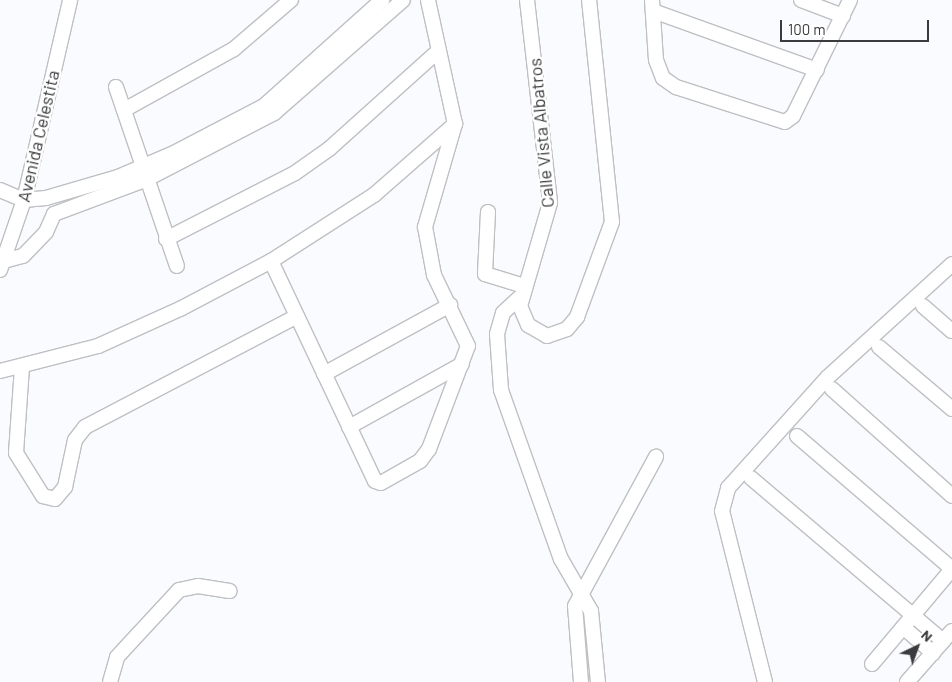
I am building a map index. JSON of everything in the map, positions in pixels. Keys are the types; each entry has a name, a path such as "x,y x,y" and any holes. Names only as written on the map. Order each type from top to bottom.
{"street":[{"name":"Avenida Celestita","path":"1,265 24,200 70,0"},
{"path":"124,110 234,49 291,0"},
{"path":"0,190 24,200 46,198 143,175 264,106 382,0"},
{"path":"1,265 23,256 46,232 54,214 143,175 274,113 403,0"},
{"path":"271,261 376,481 381,483 425,456 462,364 467,338 434,275 425,227 455,124 437,52 428,0"},
{"name":"Calle Vista Albatros","path":"522,292 550,203 527,0"},
{"path":"522,292 522,317 537,332 557,335 567,329 578,317 612,222 589,0"},
{"path":"801,0 843,16"},
{"path":"817,70 652,5 659,71 676,87 785,122 793,116 817,70 850,0"},
{"path":"166,239 295,173 329,149 437,52"},
{"path":"116,87 143,175 177,266"},
{"path":"0,371 98,346 271,261 374,195 455,124"},
{"path":"46,198 54,214"},
{"path":"488,212 482,261 485,274 522,292"},
{"path":"765,682 722,511 728,488 828,377 952,264"},
{"path":"522,292 503,313 497,334 501,390 558,551 582,591 591,611 598,682"},
{"path":"324,374 450,305"},
{"path":"923,306 952,331"},
{"path":"22,366 16,453 43,496 55,499 65,487 75,440 85,427 297,316"},
{"path":"879,347 952,409"},
{"path":"349,427 462,364"},
{"path":"832,389 952,496"},
{"path":"797,436 952,569 872,664"},
{"path":"581,682 574,613 582,591 656,457"},
{"path":"751,478 912,615 948,636 908,682"},
{"path":"110,682 117,657 179,590 198,586 230,591"},
{"path":"903,627 933,653"}]}
